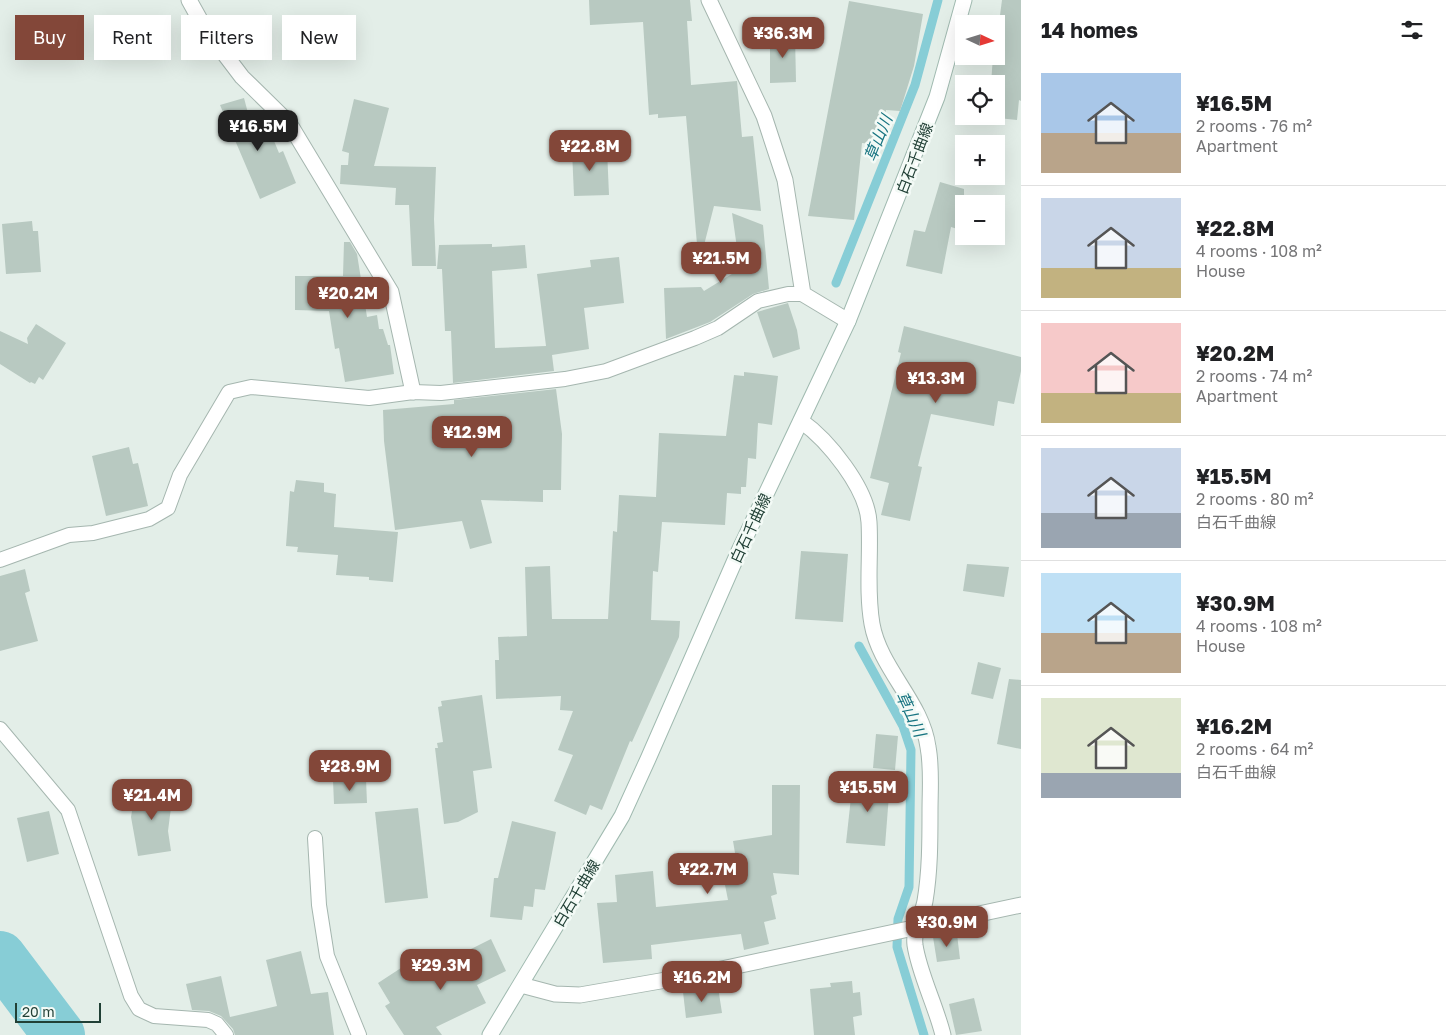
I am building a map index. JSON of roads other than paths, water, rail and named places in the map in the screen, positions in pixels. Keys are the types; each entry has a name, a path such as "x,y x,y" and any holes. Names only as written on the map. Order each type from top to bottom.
{"street":[{"path":"189,0 204,27 242,77 289,123 392,292 413,392"},
{"path":"709,0 764,116 782,171 803,294 848,321"},
{"name":"白石千曲線","path":"490,1035 522,985 622,816 740,551 848,321 937,97 964,0"},
{"path":"801,421 816,432 853,479 863,499 869,520 868,597 872,626 882,652 921,723 928,744 930,764 930,860 924,903 903,931"},
{"path":"522,985 554,994 580,995 690,976 1021,905"},
{"path":"903,931 915,945 943,1035"}],"lane":[{"path":"0,560 68,535 93,533 149,519 168,508 180,475 229,392 251,387 369,398 413,392 441,393 565,379 606,371 650,356 718,328 758,301 788,294 803,294"},
{"path":"0,729 68,810 131,996 139,1009 154,1016 208,1020 217,1024 226,1035"},
{"path":"315,838 319,905 327,956 359,1035"}],"waterway":[{"name":"草山川","path":"836,283 915,85 938,0"},
{"name":"草山川","path":"859,646 903,726 911,750 909,887 898,919 897,947 924,1035"},
{"path":"0,957 59,1035"}]}
